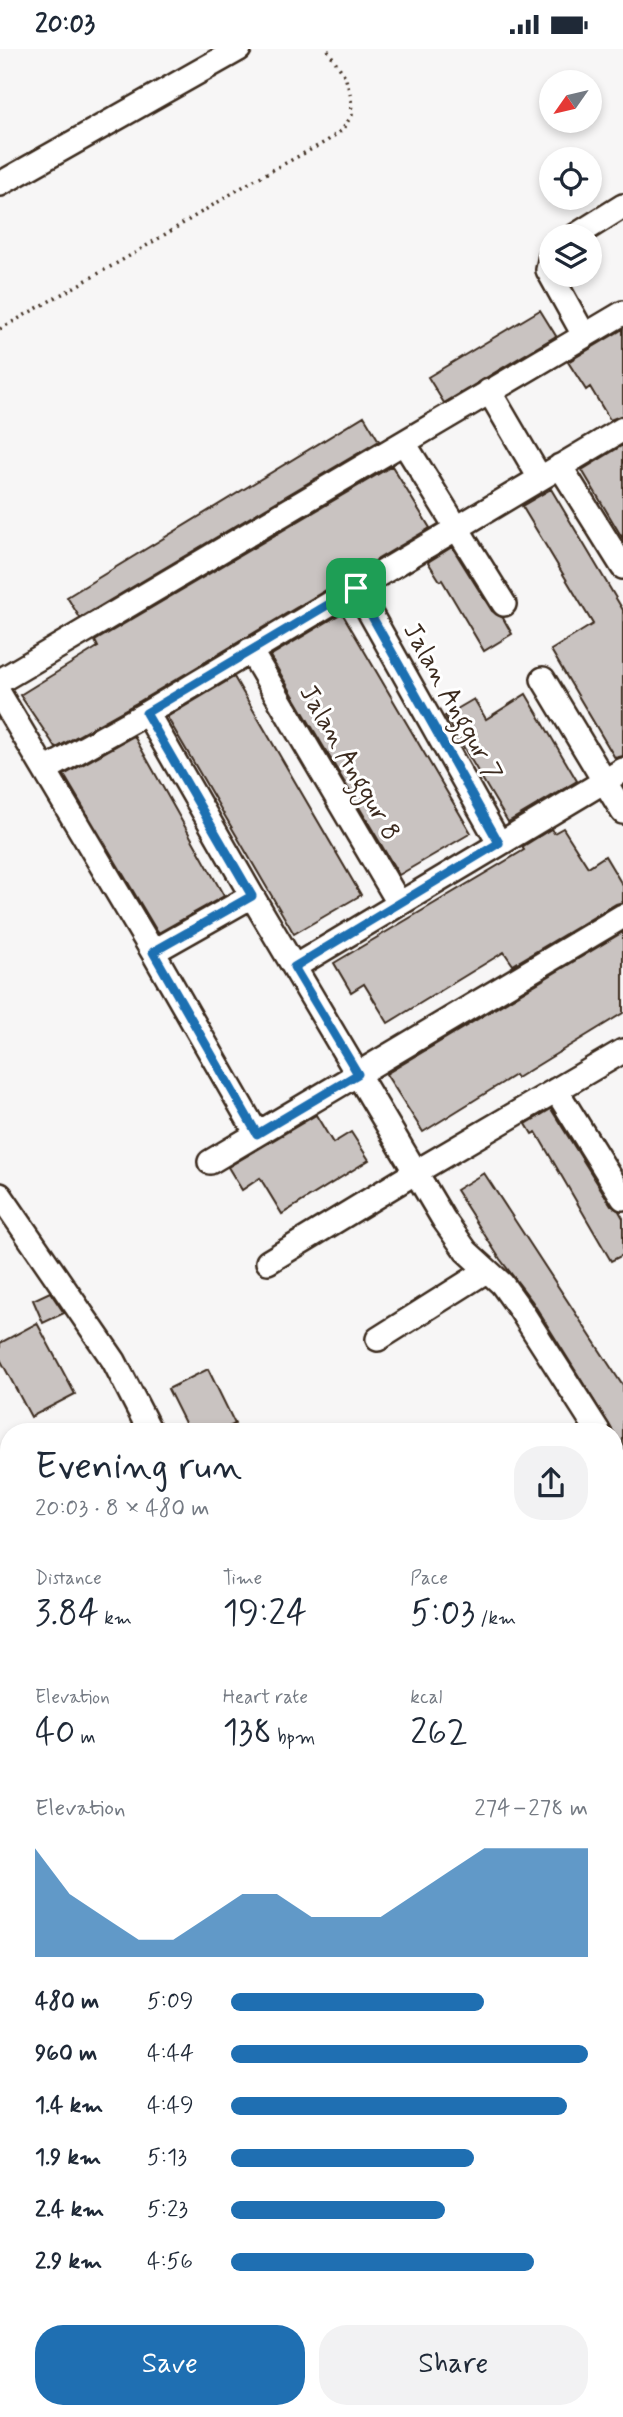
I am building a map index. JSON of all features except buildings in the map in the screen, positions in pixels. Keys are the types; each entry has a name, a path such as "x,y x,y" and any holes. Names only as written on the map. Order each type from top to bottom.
{"street":[{"path":"0,184 239,49"},
{"path":"595,224 623,207"},
{"path":"557,287 584,335"},
{"path":"0,681 623,313"},
{"path":"489,391 623,567"},
{"path":"45,770 146,713 623,429"},
{"path":"404,443 504,604"},
{"name":"Jalan Anggur 7","path":"356,588 499,843"},
{"name":"Jalan Anggur 8","path":"250,650 399,903"},
{"path":"543,678 614,776 623,812"},
{"path":"0,695 153,952 257,1134"},
{"path":"146,713 456,1238 486,1271 502,1284 520,1308 593,1423"},
{"path":"294,967 614,776"},
{"path":"153,952 252,896"},
{"path":"210,1162 623,916"},
{"path":"268,1262 623,1051"},
{"path":"556,1090 623,1198"},
{"path":"0,1195 114,1361 146,1423"},
{"path":"378,1339 486,1271"}],"path":[{"path":"0,329 134,254 254,180 327,141 342,130 352,115 352,97 345,76 327,49"}],"route":[{"path":"356,588 499,843 294,967 358,1074 257,1134 153,952 252,896 146,713 356,588"}]}
